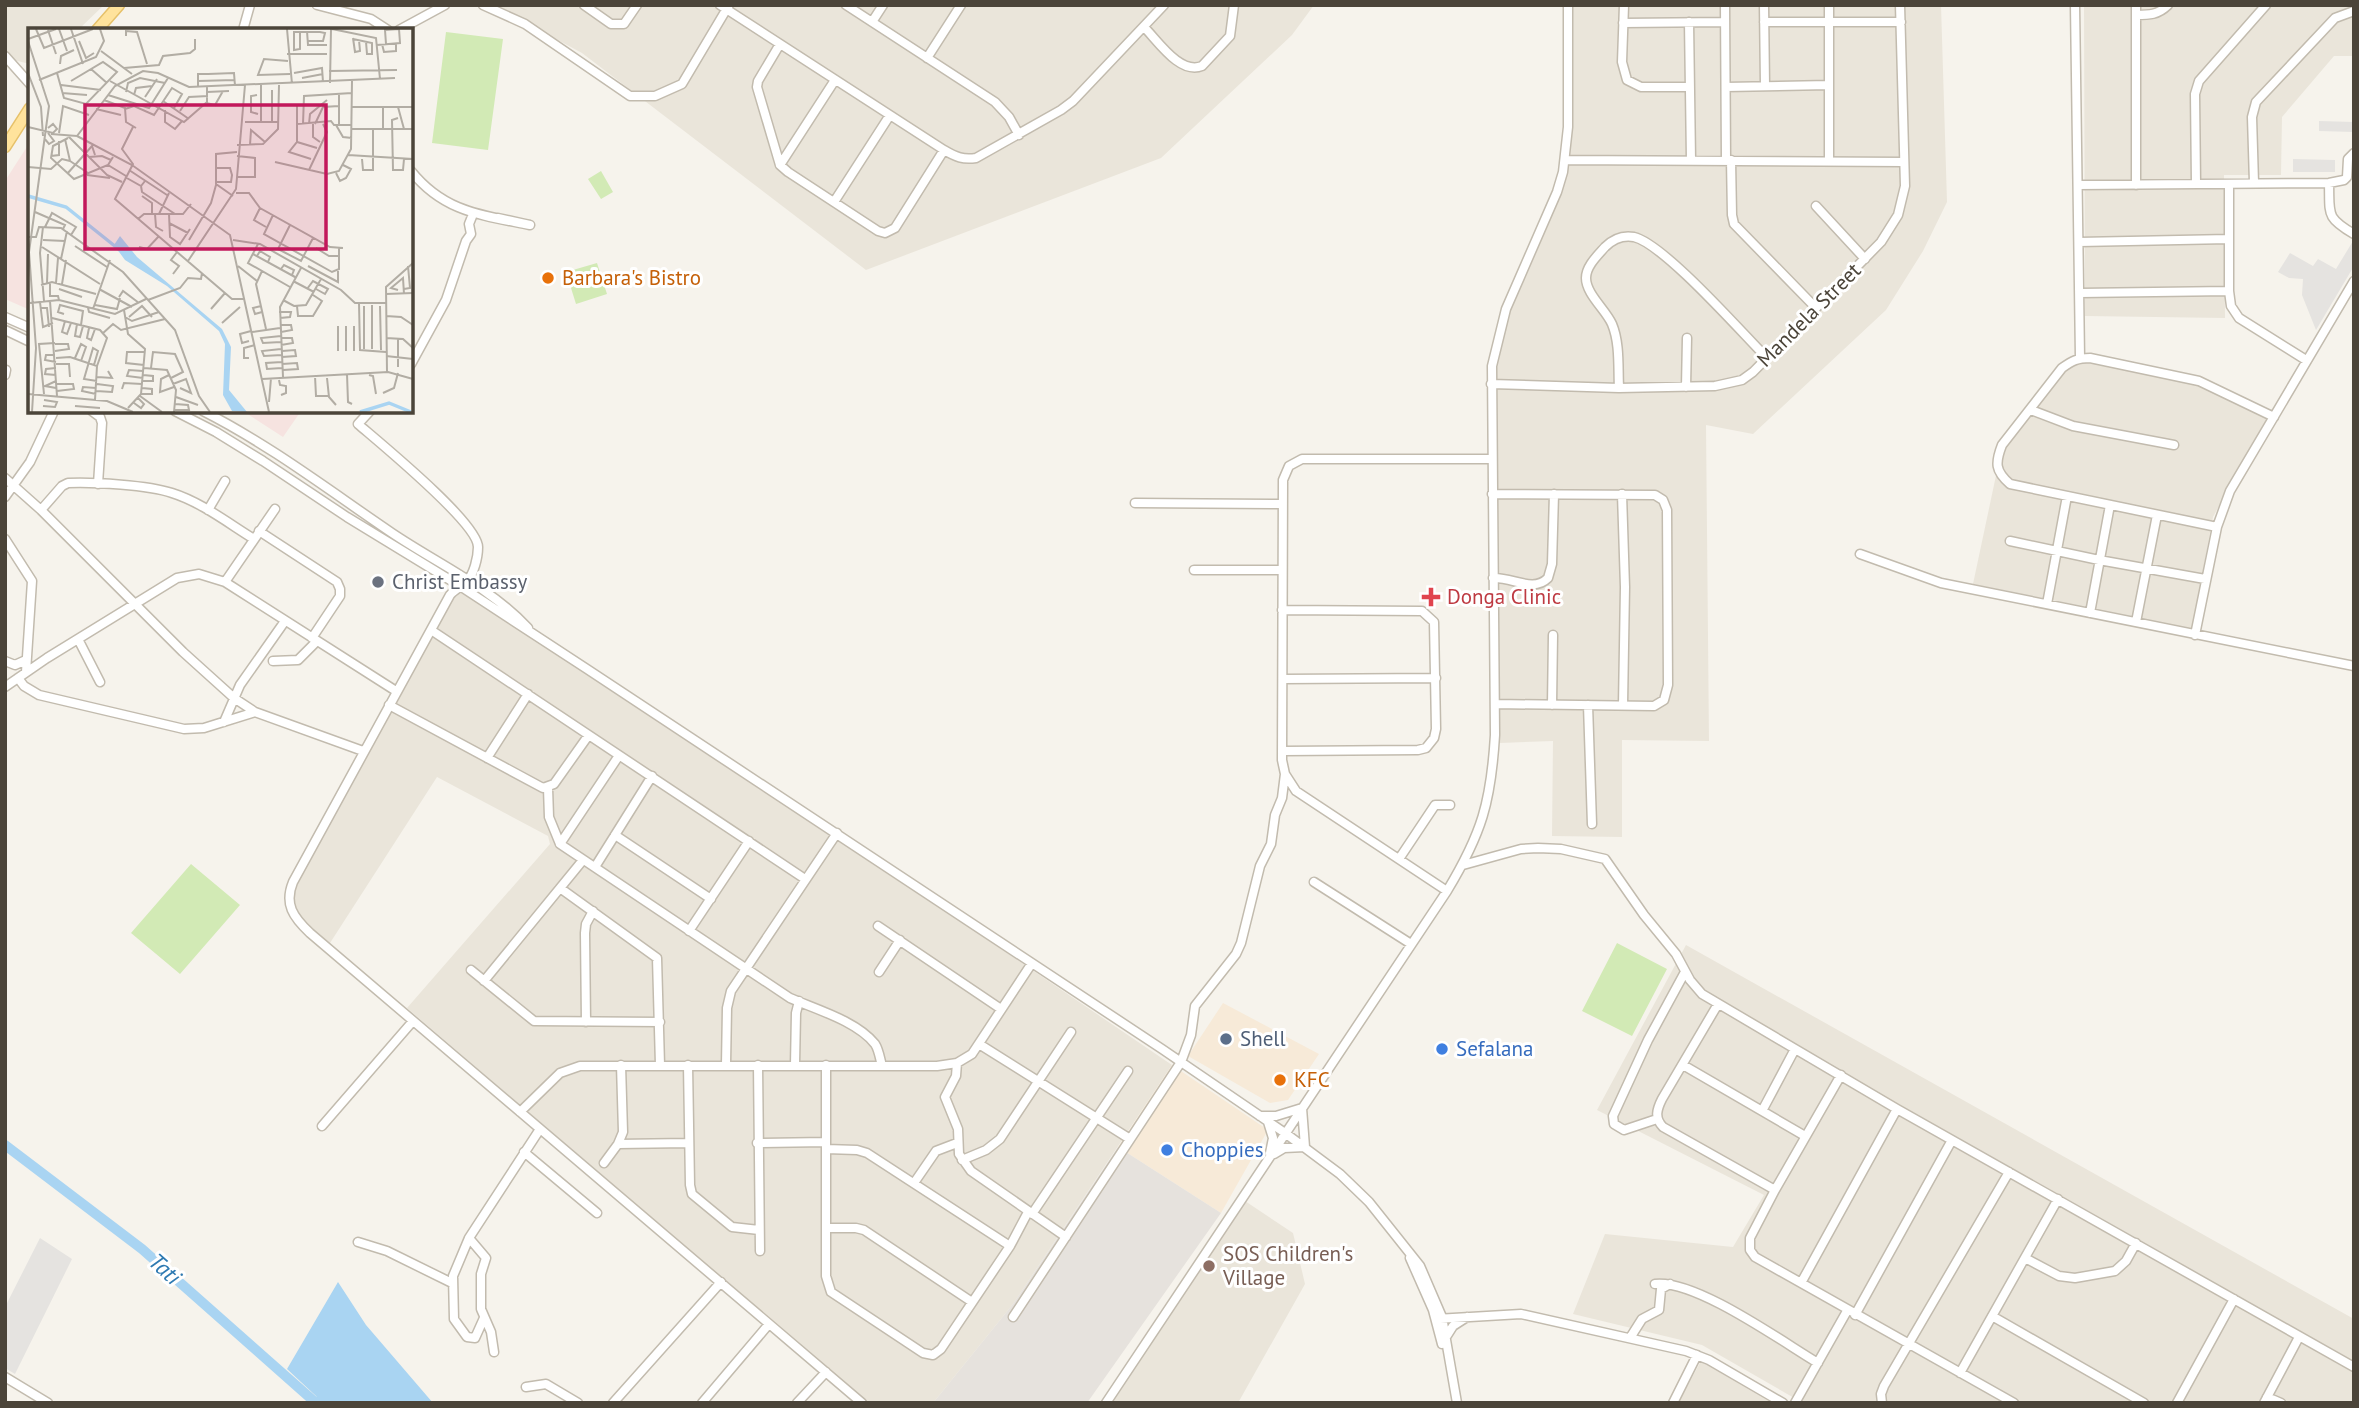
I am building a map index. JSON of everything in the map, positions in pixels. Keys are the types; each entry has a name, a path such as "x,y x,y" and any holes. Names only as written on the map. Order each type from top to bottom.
{"main road":[{"path":"99,28 119,5"},
{"path":"5,147 28,111"}],"street":[{"path":"244,28 250,5"},
{"path":"317,5 371,19 385,28"},
{"path":"403,28 445,5"},
{"path":"483,5 525,24 631,96 638,97 655,96 682,84 725,7 958,158 976,158 1073,101 1164,5"},
{"path":"584,5 611,24 620,25 627,21 637,5"},
{"path":"846,5 995,102 1009,117 1019,135"},
{"path":"872,22 883,5"},
{"path":"927,58 961,5"},
{"path":"1144,27 1185,67 1196,68 1202,66 1230,36 1234,5"},
{"path":"1107,1403 1447,891 1478,836 1487,805 1494,755 1491,384 1495,349 1506,309 1557,192 1565,160 1568,5"},
{"path":"1623,5 1622,67 1629,82 1641,87 1690,87"},
{"path":"1725,5 1726,87 1734,224 1816,308"},
{"path":"1764,5 1765,86"},
{"path":"1829,5 1829,160"},
{"name":"Mandela Street","path":"1491,384 1619,388 1721,386 1749,376 1865,259 1898,215 1904,196 1900,5"},
{"path":"2075,5 2080,358"},
{"path":"2136,5 2136,185"},
{"path":"2136,15 2155,14 2168,5"},
{"path":"2196,184 2194,94 2199,81 2266,5"},
{"path":"2254,183 2252,117 2256,102 2335,18 2347,12 2354,12"},
{"path":"1689,22 1691,160"},
{"path":"1623,23 1725,22"},
{"path":"1764,22 1901,22"},
{"path":"780,44 757,87 780,165 878,231 895,228 944,150"},
{"path":"5,55 28,82"},
{"path":"780,165 835,80"},
{"path":"1726,87 1829,86"},
{"path":"834,202 890,115"},
{"path":"2078,186 2329,183 2347,177 2348,159 2354,153"},
{"path":"1565,160 1904,162"},
{"path":"413,173 440,199 473,214 530,225 498,218"},
{"path":"2329,183 2330,215 2335,223 2354,234"},
{"path":"2229,184 2231,306 2239,318 2306,360"},
{"path":"1816,206 1865,259"},
{"path":"413,360 446,300 466,241 471,234 469,224 473,214"},
{"path":"1619,388 1617,346 1613,327 1588,286 1586,277 1598,255 1610,242 1621,237 1634,237 1659,250 1767,358"},
{"path":"2079,242 2229,239"},
{"path":"2195,635 2217,527 2230,491 2354,281"},
{"path":"2080,293 2229,291"},
{"path":"5,317 28,327"},
{"path":"5,330 28,341"},
{"path":"1686,387 1687,338"},
{"path":"2217,527 2010,484 2001,475 1997,465 2002,445 2062,368 2080,358 2199,381 2274,417"},
{"path":"2031,410 2073,426 2174,445"},
{"path":"5,497 36,451 53,413"},
{"path":"95,413 102,423 98,484"},
{"path":"179,413 216,432 532,633 1181,1062 1340,1174 1406,1249 1446,1337 1457,1402"},
{"path":"206,413 270,451 468,580 507,607 532,633"},
{"path":"368,413 358,424 418,477 475,534 478,551 472,574 450,595 293,882 289,902 295,919 862,1403"},
{"path":"1013,1317 1181,1062 1191,1035 1195,1006 1236,954 1241,943 1260,866 1271,844 1285,774 1282,504 1284,475 1289,466 1302,459 1492,459"},
{"path":"5,478 41,510 183,652 234,698 255,712 363,751"},
{"path":"208,510 225,481"},
{"path":"41,510 62,486 68,483 172,493 257,535 337,582 340,596 314,640 298,660 291,663 273,662"},
{"path":"1492,494 1655,495 1663,500 1666,507 1666,696 1658,705 1495,704"},
{"path":"1493,578 1505,578 1531,585 1541,584 1548,578 1552,564 1554,494"},
{"path":"1622,494 1625,574 1623,705"},
{"path":"2047,604 2067,496"},
{"path":"1135,503 1282,504"},
{"path":"2090,613 2110,505"},
{"path":"225,582 275,509"},
{"path":"2136,622 2157,514"},
{"path":"5,540 32,581 26,672"},
{"path":"2010,541 2205,579"},
{"path":"5,558 13,551"},
{"path":"1860,554 1941,583 2354,666"},
{"path":"1194,569 1282,570"},
{"path":"5,687 177,578 200,574 225,582 396,691"},
{"path":"1282,610 1422,611 1434,622 1436,678 1436,733 1426,748 1283,751"},
{"path":"224,722 240,685 285,621"},
{"path":"431,630 805,879"},
{"path":"1552,705 1553,635"},
{"path":"78,639 100,682"},
{"path":"5,661 15,665 26,660"},
{"path":"18,678 24,686 39,695 172,726 193,729 255,712"},
{"path":"1283,679 1436,678"},
{"path":"487,758 528,694"},
{"path":"389,705 538,788 548,788 554,784 588,736"},
{"path":"1588,705 1592,824"},
{"path":"560,844 618,757"},
{"path":"1285,774 1296,791 1447,891"},
{"path":"595,867 652,776"},
{"path":"548,788 549,817 560,844 745,969 799,1001 832,1014 867,1037 877,1047 882,1066"},
{"path":"1399,859 1435,805 1450,805"},
{"path":"726,1065 728,999 745,969 837,833"},
{"path":"615,835 710,899"},
{"path":"689,931 749,841"},
{"path":"1463,865 1529,848 1554,848 1602,858 1676,954 1685,972 1702,994 1952,1140 2354,1367"},
{"path":"484,981 583,860"},
{"path":"1314,882 1412,944"},
{"path":"560,888 657,958 660,1065"},
{"path":"586,1022 585,933 586,924 593,911"},
{"path":"878,926 1001,1009"},
{"path":"879,972 900,940"},
{"path":"520,1112 552,1079 569,1068 621,1065 937,1066 957,1063 971,1054 979,1044 1032,963"},
{"path":"471,970 534,1021 660,1022"},
{"path":"1657,1119 1624,1130 1617,1127 1613,1121 1617,1104 1685,972"},
{"path":"795,1065 796,1013 799,1001"},
{"path":"1718,1004 1662,1099 1657,1110 1657,1119 1662,1127 1775,1190"},
{"path":"322,1126 413,1021"},
{"path":"962,1160 986,1150 1000,1139 1071,1032"},
{"path":"979,1044 1130,1139"},
{"path":"1762,1111 1795,1049"},
{"path":"957,1063 956,1076 946,1097 958,1129 957,1143 962,1160 977,1177 1066,1237"},
{"path":"604,1163 618,1144 622,1132 621,1065"},
{"path":"688,1065 688,1143 692,1194 732,1227 758,1230"},
{"path":"758,1065 760,1251"},
{"path":"825,1065 826,1276 829,1288 923,1353 933,1355 941,1349 1128,1071"},
{"path":"1683,1065 1805,1136"},
{"path":"1841,1075 1750,1238 1750,1250 1755,1257 1851,1313 2014,1403"},
{"path":"1260,1116 1276,1116 1302,1108"},
{"path":"1302,1108 1305,1147"},
{"path":"1801,1283 1898,1109"},
{"path":"1268,1122 1273,1138 1269,1159"},
{"path":"484,1318 475,1338 470,1338 462,1331 452,1313 452,1283 469,1238 540,1129"},
{"path":"1795,1403 1952,1140"},
{"path":"618,1144 688,1143"},
{"path":"757,1143 826,1146 867,1153 1010,1246"},
{"path":"914,1183 936,1151 957,1143"},
{"path":"1269,1159 1284,1148 1305,1147"},
{"path":"524,1152 597,1213"},
{"path":"1882,1403 1884,1386 2009,1172"},
{"path":"1960,1373 2057,1199"},
{"path":"826,1228 864,1230 972,1302"},
{"path":"469,1238 486,1258 480,1290 484,1318 491,1332 494,1352"},
{"path":"358,1242 387,1251 452,1283"},
{"path":"2025,1258 2059,1276 2075,1278 2115,1271 2126,1261 2136,1243"},
{"path":"613,1403 721,1282"},
{"path":"1655,1284 1671,1284 1707,1297 1818,1363"},
{"path":"1630,1338 1642,1319 1659,1310 1661,1289 1671,1284"},
{"path":"2177,1403 2234,1299"},
{"path":"1439,1318 1521,1314 1630,1338 1697,1355 1783,1403"},
{"path":"1446,1337 1453,1325 1470,1316"},
{"path":"1992,1316 2144,1403"},
{"path":"1439,1318 1457,1402"},
{"path":"702,1403 769,1324"},
{"path":"2281,1403 2265,1400 2299,1337"},
{"path":"1673,1403 1697,1355"},
{"path":"797,1403 826,1372"},
{"path":"5,1377 48,1403"},
{"path":"526,1387 546,1384 578,1403"}],"shaded area":[{"path":"5,5 104,5 80,28 28,28 28,64 5,58"},
{"path":"475,5 1314,5 1292,35 1161,158 866,270 582,53 504,11"},
{"path":"1570,5 1941,5 1947,202 1923,251 1886,310 1753,434 1706,425 1709,741 1622,740 1622,837 1552,836 1553,741 1500,743 1494,392 1500,333 1567,171"},
{"path":"2084,5 2354,5 2354,56 2334,56 2282,117 2281,175 2224,175 2225,318 2085,316"},
{"path":"2319,121 2354,122 2354,132 2319,131"},
{"path":"28,145 28,309 5,299 5,181"},
{"path":"2293,159 2335,160 2335,172 2293,172"},
{"path":"2353,241 2354,266 2316,330 2302,295 2303,279 2289,278 2278,272 2290,253 2313,266 2318,259 2336,269"},
{"path":"2088,359 2212,387 2268,416 2213,517 2192,629 1973,584 2001,452 2065,366"},
{"path":"246,413 300,413 283,437"},
{"path":"458,589 820,826 1172,1065 1013,1304 933,1403 868,1403 407,1008 550,844 548,836 437,777 330,943 303,924 289,905 290,885"},
{"path":"1686,945 2354,1319 2354,1403 1803,1403 1702,1345 1573,1314 1605,1234 1733,1247 1764,1195 1597,1110"},
{"path":"1223,1003 1319,1054 1288,1100 1270,1103 1188,1056"},
{"path":"1172,1065 1268,1130 1221,1213 1118,1147"},
{"path":"1118,1147 1221,1213 1087,1403 933,1403 1013,1304"},
{"path":"1245,1201 1293,1233 1305,1284 1238,1403 1109,1403"},
{"path":"40,1238 72,1259 15,1374 5,1368 5,1307"},
{"path":"1701,1361 1776,1403 1678,1403"}],"green space":[{"path":"446,32 503,39 488,150 432,143"},
{"path":"601,171 613,192 601,199 588,179"},
{"path":"597,263 607,294 576,304 566,272"},
{"path":"191,864 240,905 180,974 131,933"},
{"path":"1617,943 1667,969 1632,1036 1582,1011"}],"water":[{"path":"338,1282 366,1325 433,1403 320,1403 287,1369"}],"waterway":[{"name":"Tati","path":"5,1145 142,1249 316,1403"}],"place":[{"name":"Barbara's Bistro","path":"548,278"},
{"name":"Christ Embassy","path":"378,582"},
{"name":"Donga Clinic","path":"1431,597"},
{"name":"Shell","path":"1226,1039"},
{"name":"Sefalana","path":"1442,1049"},
{"name":"KFC","path":"1280,1080"},
{"name":"Choppies","path":"1167,1150"},
{"name":"SOS Children's Village","path":"1209,1266"}]}
